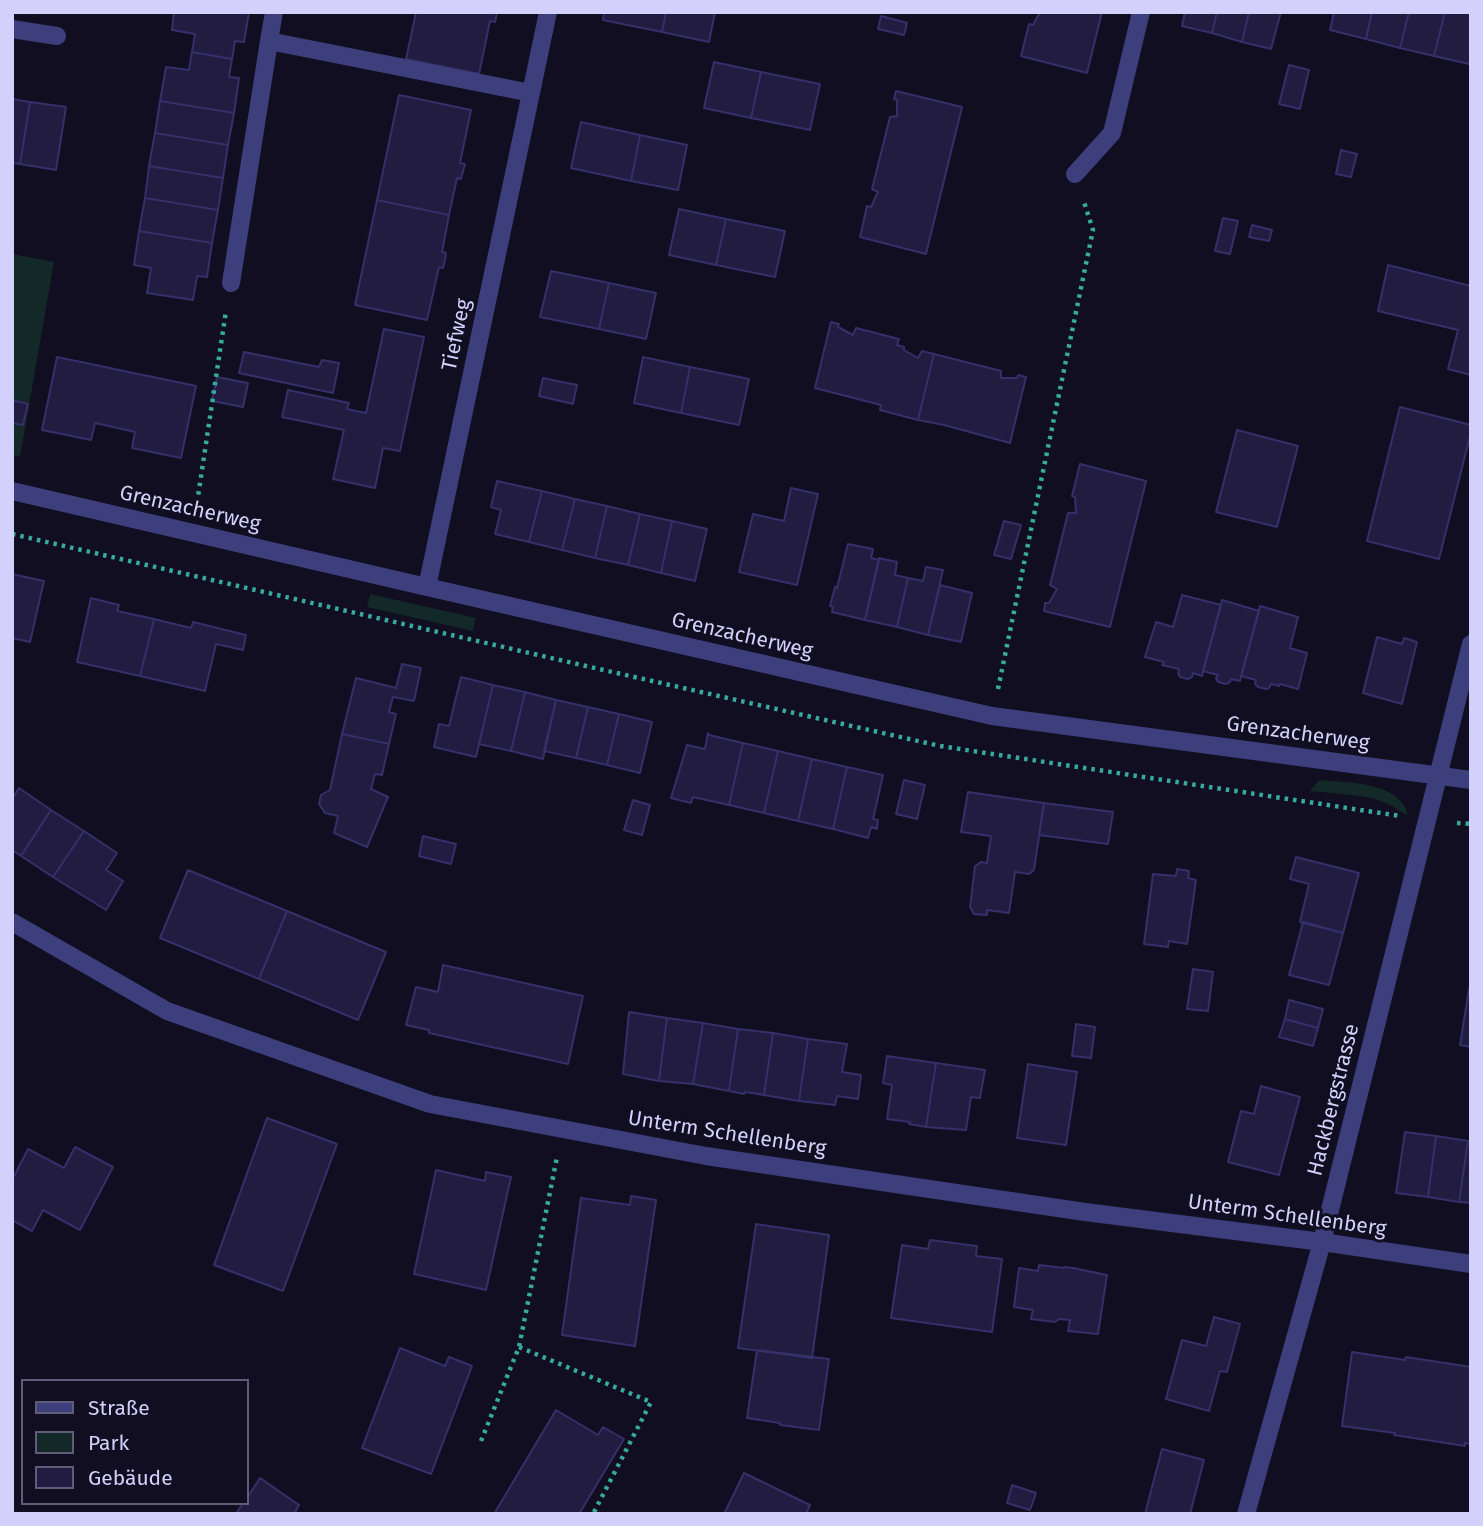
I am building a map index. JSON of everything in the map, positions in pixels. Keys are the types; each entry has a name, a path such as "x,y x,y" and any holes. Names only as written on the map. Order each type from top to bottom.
{"street":[{"path":"231,283 274,12"},
{"name":"Tiefweg","path":"427,587 548,12"},
{"path":"1075,174 1112,133 1142,12"},
{"path":"12,29 57,36"},
{"path":"269,41 531,93"},
{"name":"Grenzacherweg","path":"12,491 992,716 1471,779"},
{"name":"Hackbergstrasse","path":"1246,1514 1322,1242 1471,644"},
{"name":"Unterm Schellenberg","path":"12,922 167,1011 430,1104 706,1156 1071,1210 1471,1264"}],"path":[{"path":"992,716 1093,230 1075,174"},
{"path":"192,533 231,283"},
{"path":"12,534 940,746 1427,820 1471,824"},
{"path":"481,1441 519,1348 562,1129"},
{"path":"519,1348 651,1402 593,1514"}],"green space":[{"path":"12,254 54,262 20,457 12,455"},
{"path":"370,594 476,618 473,631 367,607"},
{"path":"1319,780 1357,783 1384,790 1403,804 1408,815 1377,800 1310,791"}],"building":[{"path":"174,12 249,12 244,42 235,41 232,59 192,52 195,34 172,30"},
{"path":"416,12 497,12 495,22 490,21 479,74 406,59"},
{"path":"604,12 666,12 662,32 603,20"},
{"path":"666,12 715,12 709,42 662,32"},
{"path":"1040,12 1102,12 1087,73 1021,56 1029,24 1033,25"},
{"path":"1185,12 1217,12 1212,33 1182,26"},
{"path":"1217,12 1249,12 1242,42 1212,33"},
{"path":"1249,12 1281,12 1271,49 1242,42"},
{"path":"1334,12 1372,12 1366,39 1330,30"},
{"path":"1372,12 1409,12 1400,48 1366,39"},
{"path":"1409,12 1445,12 1434,56 1400,48"},
{"path":"1445,12 1471,12 1469,64 1434,56"},
{"path":"881,16 907,23 904,35 878,29"},
{"path":"192,52 232,59 229,77 239,78 234,113 160,101 166,67 189,70"},
{"path":"714,62 761,72 751,118 704,108"},
{"path":"1289,65 1309,70 1300,109 1279,104"},
{"path":"761,72 820,84 810,130 751,118"},
{"path":"896,91 962,107 926,254 860,237 867,206 871,207 878,192 872,189 890,117 897,116 897,100 894,99"},
{"path":"399,95 471,110 460,163 465,164 461,179 457,178 449,215 377,200"},
{"path":"12,99 30,102 20,164 12,163"},
{"path":"160,101 234,113 228,145 155,133"},
{"path":"30,102 66,107 56,170 20,164"},
{"path":"581,122 640,135 631,181 571,168"},
{"path":"155,133 228,145 223,178 149,166"},
{"path":"640,135 687,145 678,190 631,181"},
{"path":"1341,150 1357,154 1351,177 1336,174"},
{"path":"149,166 223,178 218,210 145,198"},
{"path":"145,198 218,210 212,243 139,231"},
{"path":"377,200 449,215 442,252 446,253 445,260 443,268 439,267 427,320 355,305"},
{"path":"679,209 726,219 716,265 669,255"},
{"path":"1223,218 1238,221 1230,254 1215,251"},
{"path":"726,219 785,231 775,277 716,265"},
{"path":"1252,225 1272,230 1269,241 1249,237"},
{"path":"139,231 212,243 207,277 197,276 193,300 147,293 151,268 134,265"},
{"path":"1388,265 1471,286 1471,375 1448,369 1458,330 1378,311"},
{"path":"551,271 609,283 599,329 540,317"},
{"path":"609,283 656,293 646,339 599,329"},
{"path":"831,322 839,324 838,327 853,335 856,328 899,339 897,345 918,358 922,351 934,354 918,420 880,410 881,405 815,388"},
{"path":"384,329 424,337 400,451 383,448 375,488 333,479 344,430 282,417 288,390 349,403 347,409 366,413"},
{"path":"244,352 319,367 322,360 339,363 333,393 239,373"},
{"path":"934,354 1001,371 1001,378 1017,378 1018,375 1026,377 1010,443 918,420"},
{"path":"57,357 196,386 181,458 132,448 135,432 95,423 91,440 42,430"},
{"path":"643,357 690,367 681,413 634,403"},
{"path":"690,367 749,379 739,425 681,413"},
{"path":"217,377 248,383 243,407 212,401"},
{"path":"543,378 577,385 573,404 539,396"},
{"path":"12,400 28,404 23,425 12,423"},
{"path":"1400,407 1471,425 1439,559 1367,541"},
{"path":"1237,430 1298,446 1277,527 1216,512"},
{"path":"1080,464 1146,481 1110,627 1044,611 1045,603 1049,603 1057,589 1050,585 1068,513 1076,513 1075,497 1072,496"},
{"path":"497,481 542,491 529,542 495,534 501,510 491,507"},
{"path":"791,488 818,494 797,585 739,572 753,514 784,521"},
{"path":"542,491 575,499 562,550 529,542"},
{"path":"575,499 607,506 595,558 562,550"},
{"path":"607,506 640,514 628,565 595,558"},
{"path":"640,514 672,521 661,573 628,565"},
{"path":"672,521 707,529 695,581 661,573"},
{"path":"1004,521 1021,525 1011,559 994,555"},
{"path":"848,544 873,549 871,558 879,560 865,620 832,612 833,607 830,606"},
{"path":"879,558 897,562 895,575 908,578 897,627 865,620"},
{"path":"926,567 943,570 928,635 897,627 908,578 923,581"},
{"path":"12,574 44,581 30,642 12,638"},
{"path":"940,585 972,593 961,642 928,635"},
{"path":"1182,595 1221,605 1202,676 1193,673 1188,679 1180,677 1179,669 1145,657 1156,622 1173,627"},
{"path":"91,598 119,605 117,611 154,619 140,676 77,662"},
{"path":"1222,600 1259,611 1240,681 1231,679 1226,684 1218,682 1218,675 1203,671"},
{"path":"1260,606 1298,617 1290,648 1307,653 1298,689 1271,684 1266,689 1258,687 1256,680 1241,676"},
{"path":"154,619 191,628 193,622 246,635 243,650 216,644 205,691 140,676"},
{"path":"1377,637 1402,644 1404,638 1417,642 1402,704 1363,693"},
{"path":"402,664 421,668 414,701 393,697 389,712 396,714 389,744 342,734 356,678 396,688"},
{"path":"461,677 493,685 476,757 434,747 439,724 449,726"},
{"path":"493,685 525,692 511,751 479,744"},
{"path":"525,692 556,700 543,759 511,751"},
{"path":"556,700 588,707 576,758 544,751"},
{"path":"588,707 619,714 607,765 576,758"},
{"path":"619,714 652,722 640,773 607,765"},
{"path":"708,733 743,743 729,805 693,797 691,803 671,798 687,745 705,749"},
{"path":"342,734 389,744 382,775 375,774 371,789 388,797 367,847 334,833 338,816 325,813 319,804 321,795 330,790"},
{"path":"743,743 778,751 764,813 729,805"},
{"path":"778,751 812,759 798,821 764,813"},
{"path":"812,759 847,767 833,829 798,821"},
{"path":"847,767 883,775 873,819 878,820 877,829 871,827 868,838 833,829"},
{"path":"904,780 925,785 917,819 896,814"},
{"path":"19,788 51,810 21,856 12,850 12,799"},
{"path":"968,792 1044,803 1034,870 1029,874 1015,872 1009,913 987,910 987,915 974,914 970,907 975,866 981,862 987,863 991,836 961,832"},
{"path":"633,800 650,805 642,835 624,830"},
{"path":"1044,803 1113,812 1108,844 1039,835"},
{"path":"51,810 84,831 53,877 21,856"},
{"path":"84,831 117,853 106,870 123,881 106,910 53,877"},
{"path":"423,836 456,844 451,864 419,856"},
{"path":"1296,857 1359,873 1343,933 1300,922 1309,884 1290,879"},
{"path":"1177,869 1189,871 1188,878 1196,880 1187,944 1169,941 1168,947 1144,944 1153,874 1176,876"},
{"path":"188,870 287,911 259,979 160,938"},
{"path":"287,911 386,952 358,1020 259,979"},
{"path":"1303,922 1343,933 1329,985 1289,975"},
{"path":"443,965 583,996 568,1064 429,1033 429,1030 406,1025 416,987 438,992"},
{"path":"1193,969 1213,972 1208,1011 1187,1009"},
{"path":"1471,989 1471,1047 1460,1045"},
{"path":"1289,1000 1323,1009 1318,1028 1285,1019"},
{"path":"629,1012 667,1018 659,1081 623,1074"},
{"path":"667,1018 703,1023 693,1084 659,1081"},
{"path":"1285,1019 1318,1028 1313,1046 1279,1037"},
{"path":"703,1023 738,1029 729,1091 693,1084"},
{"path":"1076,1024 1095,1027 1091,1058 1072,1056"},
{"path":"738,1029 773,1033 764,1095 729,1091"},
{"path":"773,1033 808,1039 799,1101 764,1095"},
{"path":"808,1039 847,1044 842,1072 861,1075 858,1099 837,1096 835,1105 799,1101"},
{"path":"887,1056 936,1063 926,1127 887,1119 892,1085 883,1083"},
{"path":"936,1063 985,1070 980,1098 971,1097 966,1130 926,1127"},
{"path":"1028,1064 1077,1072 1066,1145 1017,1138"},
{"path":"1261,1086 1300,1097 1279,1175 1228,1162 1241,1111 1254,1114"},
{"path":"267,1118 337,1144 283,1291 214,1265"},
{"path":"1405,1132 1436,1136 1428,1197 1396,1193"},
{"path":"1436,1136 1468,1141 1459,1202 1428,1197"},
{"path":"1468,1141 1471,1141 1471,1203 1459,1202"},
{"path":"75,1147 113,1167 80,1230 43,1210 32,1231 12,1220 12,1180 28,1149 64,1168"},
{"path":"436,1170 485,1181 486,1172 511,1177 486,1290 414,1274"},
{"path":"631,1196 656,1200 635,1346 562,1335 581,1198 630,1205"},
{"path":"756,1224 829,1235 812,1358 738,1348"},
{"path":"930,1240 977,1246 976,1256 1002,1259 992,1332 891,1318 902,1245 928,1249"},
{"path":"1039,1265 1107,1275 1098,1334 1068,1331 1070,1320 1059,1319 1055,1322 1031,1319 1033,1310 1014,1307 1019,1268 1038,1271"},
{"path":"1214,1317 1240,1324 1227,1372 1220,1371 1209,1411 1166,1399 1182,1340 1206,1346"},
{"path":"400,1348 445,1366 449,1357 472,1366 431,1474 362,1448"},
{"path":"757,1350 829,1359 819,1430 747,1418"},
{"path":"1352,1352 1471,1367 1471,1444 1465,1443 1465,1446 1342,1426"},
{"path":"556,1410 598,1435 603,1427 624,1439 579,1514 494,1514"},
{"path":"1162,1449 1204,1460 1190,1514 1145,1514"},
{"path":"744,1473 810,1505 806,1514 724,1514"},
{"path":"260,1478 299,1505 294,1514 236,1514 242,1505 248,1505 248,1496"},
{"path":"1012,1485 1036,1493 1030,1510 1007,1503"}]}
